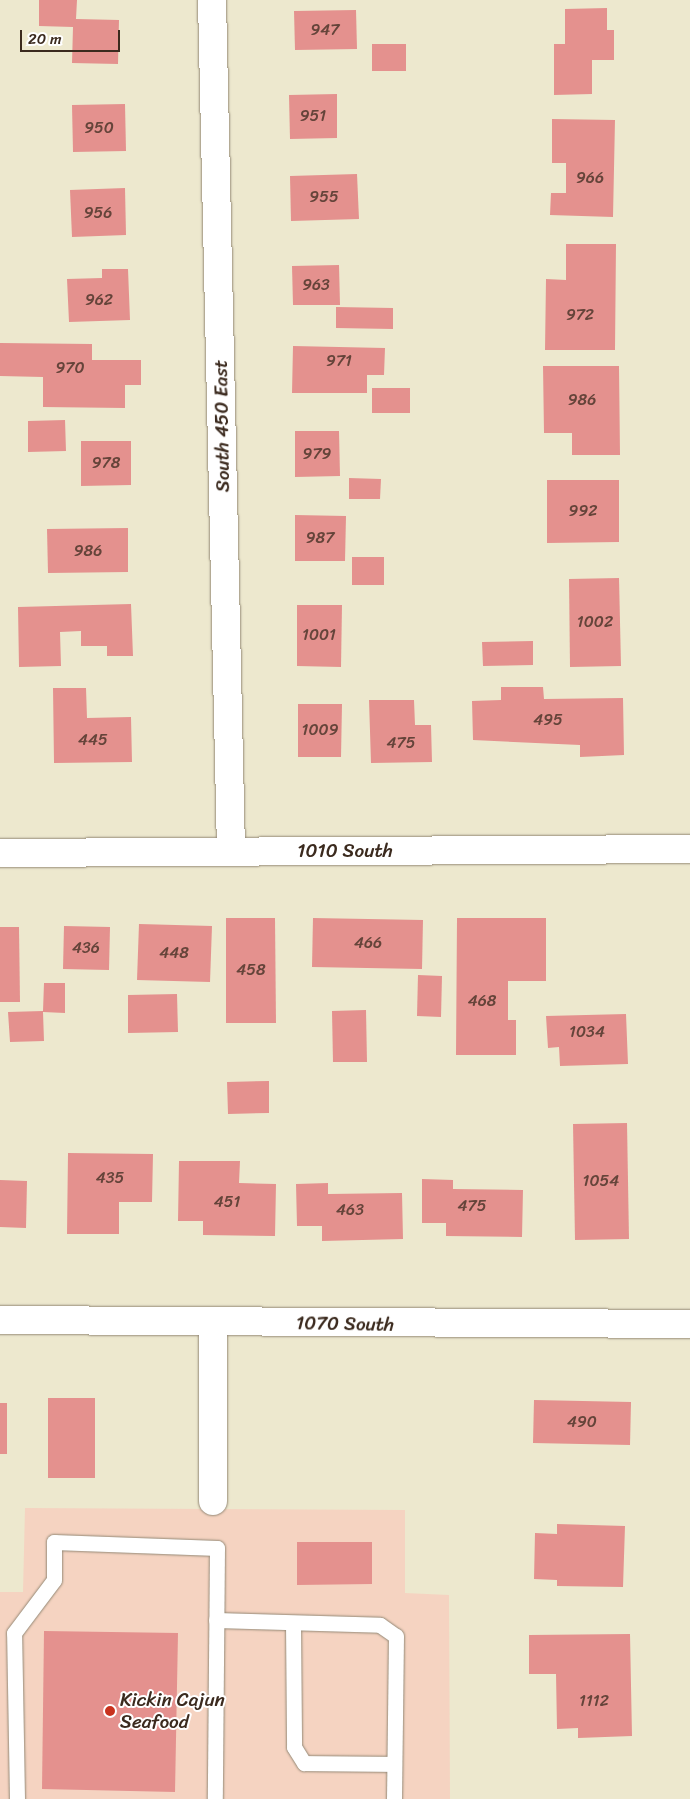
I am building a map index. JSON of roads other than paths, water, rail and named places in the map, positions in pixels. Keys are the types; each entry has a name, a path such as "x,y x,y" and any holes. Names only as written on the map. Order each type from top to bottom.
{"street":[{"name":"South 450 East","path":"212,0 231,852"},
{"name":"1010 South","path":"0,853 690,849"},
{"name":"1070 South","path":"0,1320 690,1324"},
{"path":"213,1322 213,1501"}],"lane":[{"path":"17,1799 14,1633 54,1580 54,1542 217,1548 215,1799"},
{"path":"216,1620 380,1625 396,1636 394,1799"},
{"path":"293,1623 294,1746 304,1763 394,1764"}],"place":[{"name":"Kickin Cajun Seafood","path":"110,1711"}]}
